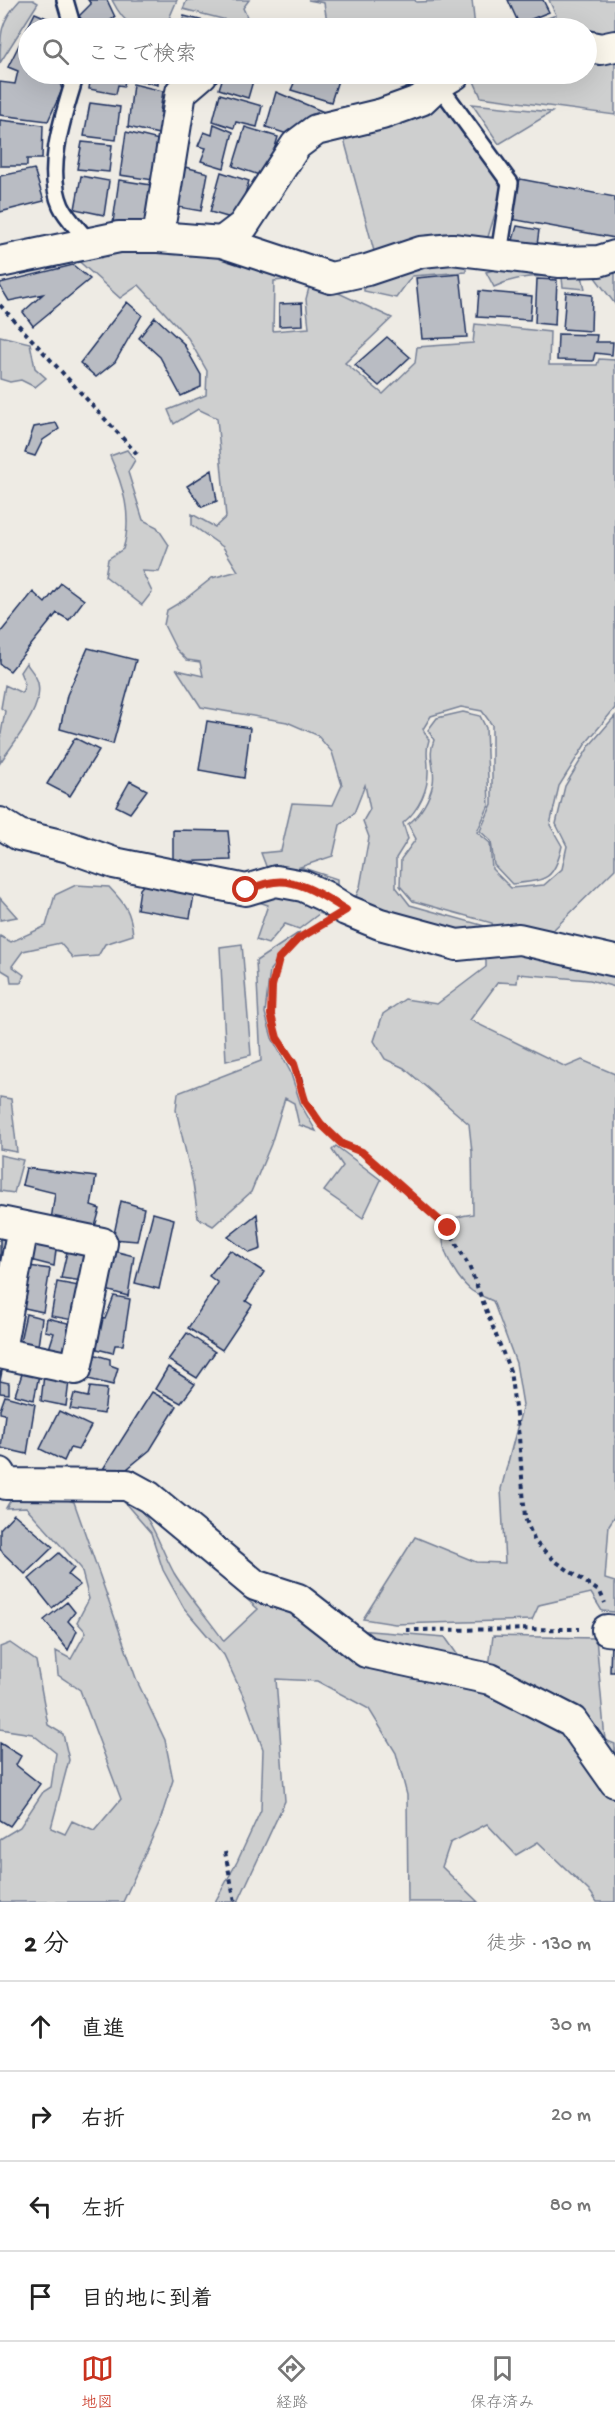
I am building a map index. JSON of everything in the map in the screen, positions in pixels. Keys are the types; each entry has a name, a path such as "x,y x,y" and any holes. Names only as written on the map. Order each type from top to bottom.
{"street":[{"path":"597,48 615,46"},
{"path":"158,237 181,92 190,84"},
{"path":"222,242 243,226 296,146 316,130 382,114 421,100 440,84"},
{"path":"0,262 118,237 158,237 222,242 331,278 368,270 421,252 452,249 560,262 599,261 615,256"},
{"path":"0,823 19,834 69,847 114,863 246,890 276,881 303,886 346,910 380,924 457,945 519,939 615,961"},
{"path":"12,1224 102,1243 76,1369 0,1352 12,1224"},
{"path":"2,1484 127,1485 149,1497 255,1585 298,1599 366,1652 490,1679 572,1721 615,1782"}],"lane":[{"path":"65,0 70,18"},
{"path":"73,84 58,142 55,177 61,206 89,243"},
{"path":"449,84 510,183 499,254"}],"path":[{"path":"0,305 139,456"},
{"path":"346,910 298,939 279,959 271,996 271,1015 277,1038 294,1064 305,1101 321,1124 342,1144 362,1152 448,1228 469,1266 510,1371 519,1437 525,1518 536,1542 555,1561 600,1592 607,1606 611,1630 522,1628 396,1630"},
{"path":"225,1852 235,1902"}],"shaded area":[{"path":"20,0 33,0 38,3 28,18 18,18 18,35 0,63 2,28"},
{"path":"112,0 177,0 169,18 124,18"},
{"path":"187,0 249,0 243,8 248,18 218,18 183,9"},
{"path":"308,0 415,0 416,2 472,0 474,18 326,18 324,3"},
{"path":"549,0 615,0 615,38 597,38 597,18 548,18 556,15"},
{"path":"597,57 615,57 615,115 481,97 475,84 597,84"},
{"path":"440,102 504,185 487,240 375,255 344,139"},
{"path":"472,104 552,112 499,144"},
{"path":"110,249 223,249 297,279 274,281 273,331 309,328 306,299 311,280 392,318 345,363 383,394 415,363 417,347 473,343 475,324 550,332 549,365 597,365 599,359 615,360 615,708 586,743 559,786 550,825 562,846 556,866 547,877 512,884 494,865 491,841 480,831 492,804 492,725 482,711 461,707 431,716 423,729 429,740 427,784 418,805 403,823 408,839 396,858 396,887 410,905 485,926 487,935 455,937 352,906 360,887 369,837 363,821 370,809 365,785 354,813 340,825 333,856 300,867 337,879 337,897 269,874 261,853 281,851 292,803 333,805 342,785 332,752 317,735 287,722 201,707 177,670 203,676 200,662 187,660 176,649 164,625 167,610 212,578 238,571 223,547 192,525 192,514 215,527 226,517 217,418 198,409 174,424 168,410 206,395 207,371 188,338 139,285 120,298 73,256"},
{"path":"466,261 466,272 412,276 396,298 364,291 364,282 416,263"},
{"path":"522,263 582,276 585,289 563,287 562,278 544,277 527,277 494,287 486,272"},
{"path":"615,266 615,304 591,272"},
{"path":"0,336 30,343 35,368 46,378 35,387 21,380 10,382 0,379"},
{"path":"127,450 135,460 128,472 143,520 157,527 169,545 159,572 142,571 152,592 142,605 105,576 108,559 123,549 127,525 125,501 110,456"},
{"path":"26,663 35,675 39,693 26,725 0,763 0,739 5,711 1,708 5,685 22,693 25,684 20,672"},
{"path":"463,712 480,716 486,728 489,805 477,832 490,843 492,869 511,888 544,885 562,869 567,846 556,824 565,786 590,745 615,716 615,869 544,939 494,934 492,923 413,901 400,886 401,859 416,839 408,824 424,806 433,783 431,752 434,740 428,730 437,718"},
{"path":"76,885 109,887 126,908 131,920 133,935 105,944 98,956 73,958 60,943 23,951 12,966 24,975 21,983 11,983 10,975 0,969 0,936 11,942 46,926 55,895"},
{"path":"285,887 328,907 299,929 285,924 268,944 256,940 268,905 256,901"},
{"path":"0,898 17,917 0,920"},
{"path":"300,932 270,970 265,1013 272,1038 290,1071 301,1105 316,1131 299,1125 294,1103 285,1098 271,1144 251,1192 213,1226 198,1218 193,1183 176,1110 178,1093 261,1061 256,961"},
{"path":"242,944 251,1055 226,1061 220,947"},
{"path":"519,947 615,969 615,987 590,980 518,974 517,983 498,982 470,1020 566,1067 582,1060 615,1074 615,1516 609,1525 605,1579 615,1582 615,1612 602,1611 591,1593 539,1605 532,1620 395,1624 363,1619 415,1537 476,1562 505,1563 501,1489 523,1405 516,1363 493,1301 474,1292 458,1276 447,1255 443,1234 447,1225 455,1218 473,1214 469,1124 404,1068 385,1059 374,1041 383,1014 405,999 437,1004 486,967 486,954"},
{"path":"0,1097 11,1099 17,1152 0,1149"},
{"path":"336,1146 381,1180 363,1218 324,1191 343,1166 332,1150"},
{"path":"0,1155 23,1160 14,1193 0,1191"},
{"path":"44,1491 74,1502 137,1681 165,1740 173,1780 160,1821 123,1902 0,1902 0,1839 20,1827 43,1792 51,1787 56,1753 32,1734 0,1729 0,1647 10,1643 36,1661 48,1725 63,1734 69,1760 51,1828 65,1834 72,1821 94,1831 121,1799 80,1690 58,1675 56,1651 71,1659 86,1632 77,1622 89,1599 81,1568 26,1507 6,1508 13,1496"},
{"path":"129,1498 145,1515 174,1573 224,1641 258,1609 164,1527 357,1630 445,1637 464,1664 489,1667 493,1636 596,1638 605,1740 615,1744 615,1902 597,1902 591,1893 538,1842 516,1855 487,1824 450,1843 442,1867 478,1902 408,1902 407,1795 396,1753 369,1709 317,1681 276,1679 285,1801 238,1902 215,1902 261,1810 263,1749 246,1702 224,1655 184,1608 163,1570 151,1533 125,1503"}],"building":[{"path":"88,0 107,0 115,17 80,18 79,16 91,4"},
{"path":"508,0 543,0 549,12 534,18 516,18"},
{"path":"35,13 47,18 32,18"},
{"path":"18,47 18,71 8,67"},
{"path":"18,71 18,84 60,84 62,90 48,121 0,115 0,82 15,84"},
{"path":"90,84 124,84 124,86 118,85 116,94 89,89"},
{"path":"133,84 163,91 160,112 167,113 163,135 128,127"},
{"path":"221,84 252,84 248,98 219,89"},
{"path":"294,84 337,84 331,102 291,90"},
{"path":"276,92 324,112 320,123 290,135 266,127"},
{"path":"220,94 262,106 257,127 236,122 234,128 213,121"},
{"path":"90,103 120,107 116,140 84,136"},
{"path":"0,120 43,125 42,159 27,159 27,166 0,166"},
{"path":"214,124 233,132 224,168 201,161 206,148 198,146 204,132 212,135"},
{"path":"245,127 278,137 270,164 259,175 233,166"},
{"path":"126,132 159,140 153,180 120,175"},
{"path":"82,142 112,145 109,172 77,169"},
{"path":"185,167 208,173 201,211 178,207"},
{"path":"34,169 44,201 0,212 0,176"},
{"path":"221,172 249,181 244,197 231,218 210,212"},
{"path":"81,176 109,181 104,215 75,209"},
{"path":"520,179 615,197 615,238 511,219"},
{"path":"119,180 151,185 145,226 113,222"},
{"path":"517,226 539,230 536,253 511,247"},
{"path":"73,265 90,279 33,326 23,312 43,294 9,301 0,286 0,283"},
{"path":"460,274 467,337 422,339 416,278"},
{"path":"537,279 557,280 555,325 535,323"},
{"path":"479,291 532,296 530,320 477,317"},
{"path":"566,292 592,295 591,331 563,329"},
{"path":"127,302 142,315 115,362 96,377 80,363"},
{"path":"302,303 303,325 279,326 279,304"},
{"path":"155,317 183,343 201,375 201,387 181,396 160,357 139,338"},
{"path":"558,334 597,335 596,342 613,342 612,355 595,353 593,361 557,360"},
{"path":"387,337 410,357 379,386 355,365"},
{"path":"56,423 59,429 43,440 35,456 25,453 34,427"},
{"path":"212,470 217,501 202,507 187,486"},
{"path":"61,583 84,600 69,620 57,613 10,671 0,664 0,633 33,592 45,603"},
{"path":"88,648 136,660 113,744 60,729 67,695"},
{"path":"207,721 250,728 244,778 199,770"},
{"path":"75,738 99,750 70,796 47,784"},
{"path":"130,781 147,790 130,813 116,806"},
{"path":"173,830 228,831 231,860 173,862"},
{"path":"146,882 189,888 187,894 194,895 190,918 137,909 140,889"},
{"path":"26,1168 96,1177 91,1206 100,1209 94,1230 51,1220 55,1193 22,1185"},
{"path":"121,1201 144,1208 137,1241 113,1239"},
{"path":"153,1213 174,1219 159,1289 135,1283"},
{"path":"257,1214 261,1249 250,1253 228,1237"},
{"path":"0,1234 8,1236 4,1262 0,1261"},
{"path":"35,1238 57,1242 54,1266 30,1260"},
{"path":"230,1250 264,1272 246,1301 252,1305 222,1350 188,1328 218,1283 209,1276"},
{"path":"114,1251 134,1256 128,1296 106,1290"},
{"path":"67,1252 87,1256 83,1281 61,1278"},
{"path":"29,1266 50,1269 43,1312 20,1307"},
{"path":"57,1282 79,1286 73,1320 51,1316"},
{"path":"114,1296 130,1299 123,1345 115,1345 113,1353 93,1348 100,1318 105,1319"},
{"path":"26,1314 42,1318 38,1346 20,1341"},
{"path":"47,1318 72,1324 67,1356 48,1352 54,1333 45,1331"},
{"path":"187,1333 215,1352 197,1378 168,1360"},
{"path":"93,1354 110,1359 110,1365 118,1368 113,1385 88,1379"},
{"path":"168,1367 195,1384 181,1403 155,1389"},
{"path":"23,1371 39,1375 34,1400 15,1395"},
{"path":"44,1375 69,1381 66,1406 41,1401"},
{"path":"0,1381 9,1383 9,1394 0,1393"},
{"path":"90,1387 107,1389 104,1414 70,1409 74,1394 88,1397"},
{"path":"152,1392 177,1406 150,1450 117,1477 103,1469"},
{"path":"5,1396 35,1404 27,1454 1,1448 5,1414 0,1413 0,1410"},
{"path":"59,1411 91,1426 78,1450 70,1448 64,1461 40,1449"},
{"path":"14,1514 53,1547 25,1574 0,1548 0,1529"},
{"path":"59,1553 74,1568 68,1575 80,1585 52,1608 29,1579"},
{"path":"67,1602 75,1612 68,1621 77,1631 68,1650 44,1620"},
{"path":"611,1640 615,1640 615,1672 610,1672"},
{"path":"0,1743 21,1756 16,1765 40,1784 10,1826 0,1820"}],"route":[{"path":"246,890 276,881 303,886 346,910 298,939 279,959 272,986 271,1015 277,1038 294,1064 305,1101 321,1124 342,1144 362,1152 448,1228"}]}
